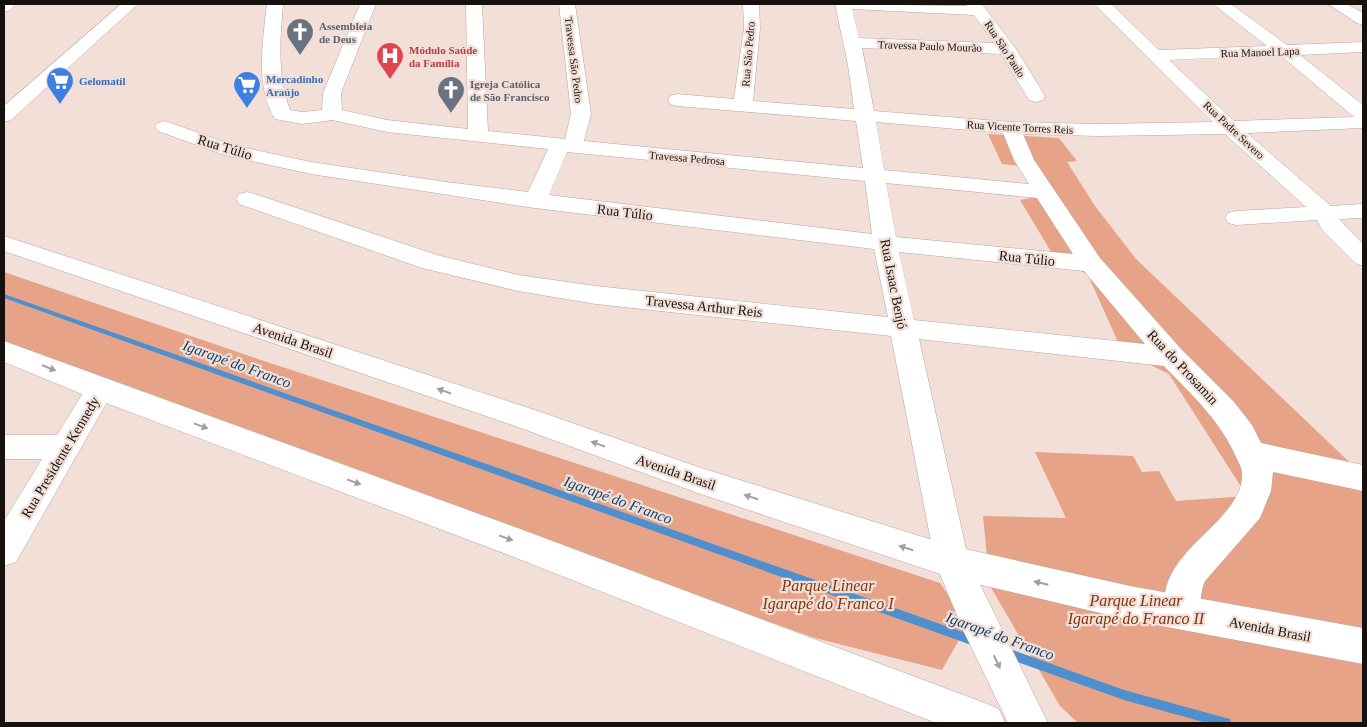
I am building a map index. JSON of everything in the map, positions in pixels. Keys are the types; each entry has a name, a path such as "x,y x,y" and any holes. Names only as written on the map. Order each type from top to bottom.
{"main road":[{"path":"4,7 8,4"},
{"path":"4,116 130,4"},
{"name":"Travessa Pedrosa","path":"274,4 270,70 275,98 282,115 289,118 332,114 387,126 566,146 1043,192"},
{"path":"332,114 332,93 368,4"},
{"path":"474,4 478,136"},
{"name":"Travessa São Pedro","path":"535,201 566,146 581,114 567,4"},
{"name":"Rua São Pedro","path":"744,105 752,28 751,4"},
{"path":"843,4 977,7"},
{"name":"Rua Isaac Benjó","path":"843,4 853,43 864,116 876,175 885,243 957,574 1025,719"},
{"name":"Rua Padre Severo","path":"1102,4 1230,128 1326,213 1330,225 1363,258"},
{"path":"1221,4 1285,51 1363,114"},
{"path":"1336,4 1363,20"},
{"name":"Rua São Paulo","path":"977,7 1036,96"},
{"name":"Travessa Paulo Mourão","path":"853,43 1006,49"},
{"name":"Rua Manoel Lapa","path":"1156,55 1363,47"},
{"name":"Rua Vicente Torres Reis","path":"677,100 1011,128 1125,130 1230,128 1363,122"},
{"name":"Rua Túlio","path":"165,127 231,151 311,168 535,201 885,243 1090,264"},
{"name":"Rua do Prosamin","path":"1011,128 1024,160 1090,264 1172,357 1224,410 1241,433 1258,472 1255,491 1248,508 1194,570 1184,588 1183,613"},
{"name":"Travessa Arthur Reis","path":"247,199 431,262 518,283 596,295 1172,357"},
{"path":"1236,218 1363,212"},
{"name":"Avenida Brasil","path":"4,242 525,418 957,574 1130,603 1363,646"},
{"path":"4,350 523,545 985,723"},
{"name":"Rua Presidente Kennedy","path":"4,551 101,388"},
{"path":"4,447 65,447"},
{"path":"1251,454 1363,478"}],"green space":[{"name":"Parque Linear Igarapé do Franco II","path":"988,134 1059,138 1077,161 1067,162 1095,206 1136,259 1363,475 1363,723 1078,723 1060,706 990,586 983,516 1066,518 1035,452 1133,456 1142,472 1159,471 1176,501 1247,496 1169,374 1122,351 1088,275 1053,255 1020,200 1036,197 1030,167 1002,164"},
{"name":"Parque Linear Igarapé do Franco I","path":"4,272 261,360 940,583 968,624 942,670 815,638 404,492 4,341"}],"waterway":[{"name":"Igarapé do Franco","path":"4,296 977,642"},
{"name":"Igarapé do Franco","path":"1007,653 1124,695 1226,723"}],"place":[{"name":"Assembleia de Deus","path":"300,56"},
{"name":"Módulo Saúde da Família","path":"390,80"},
{"name":"Gelomatil","path":"60,105"},
{"name":"Mercadinho Araújo","path":"247,109"},
{"name":"Igreja Católica de São Francisco","path":"451,114"}]}
